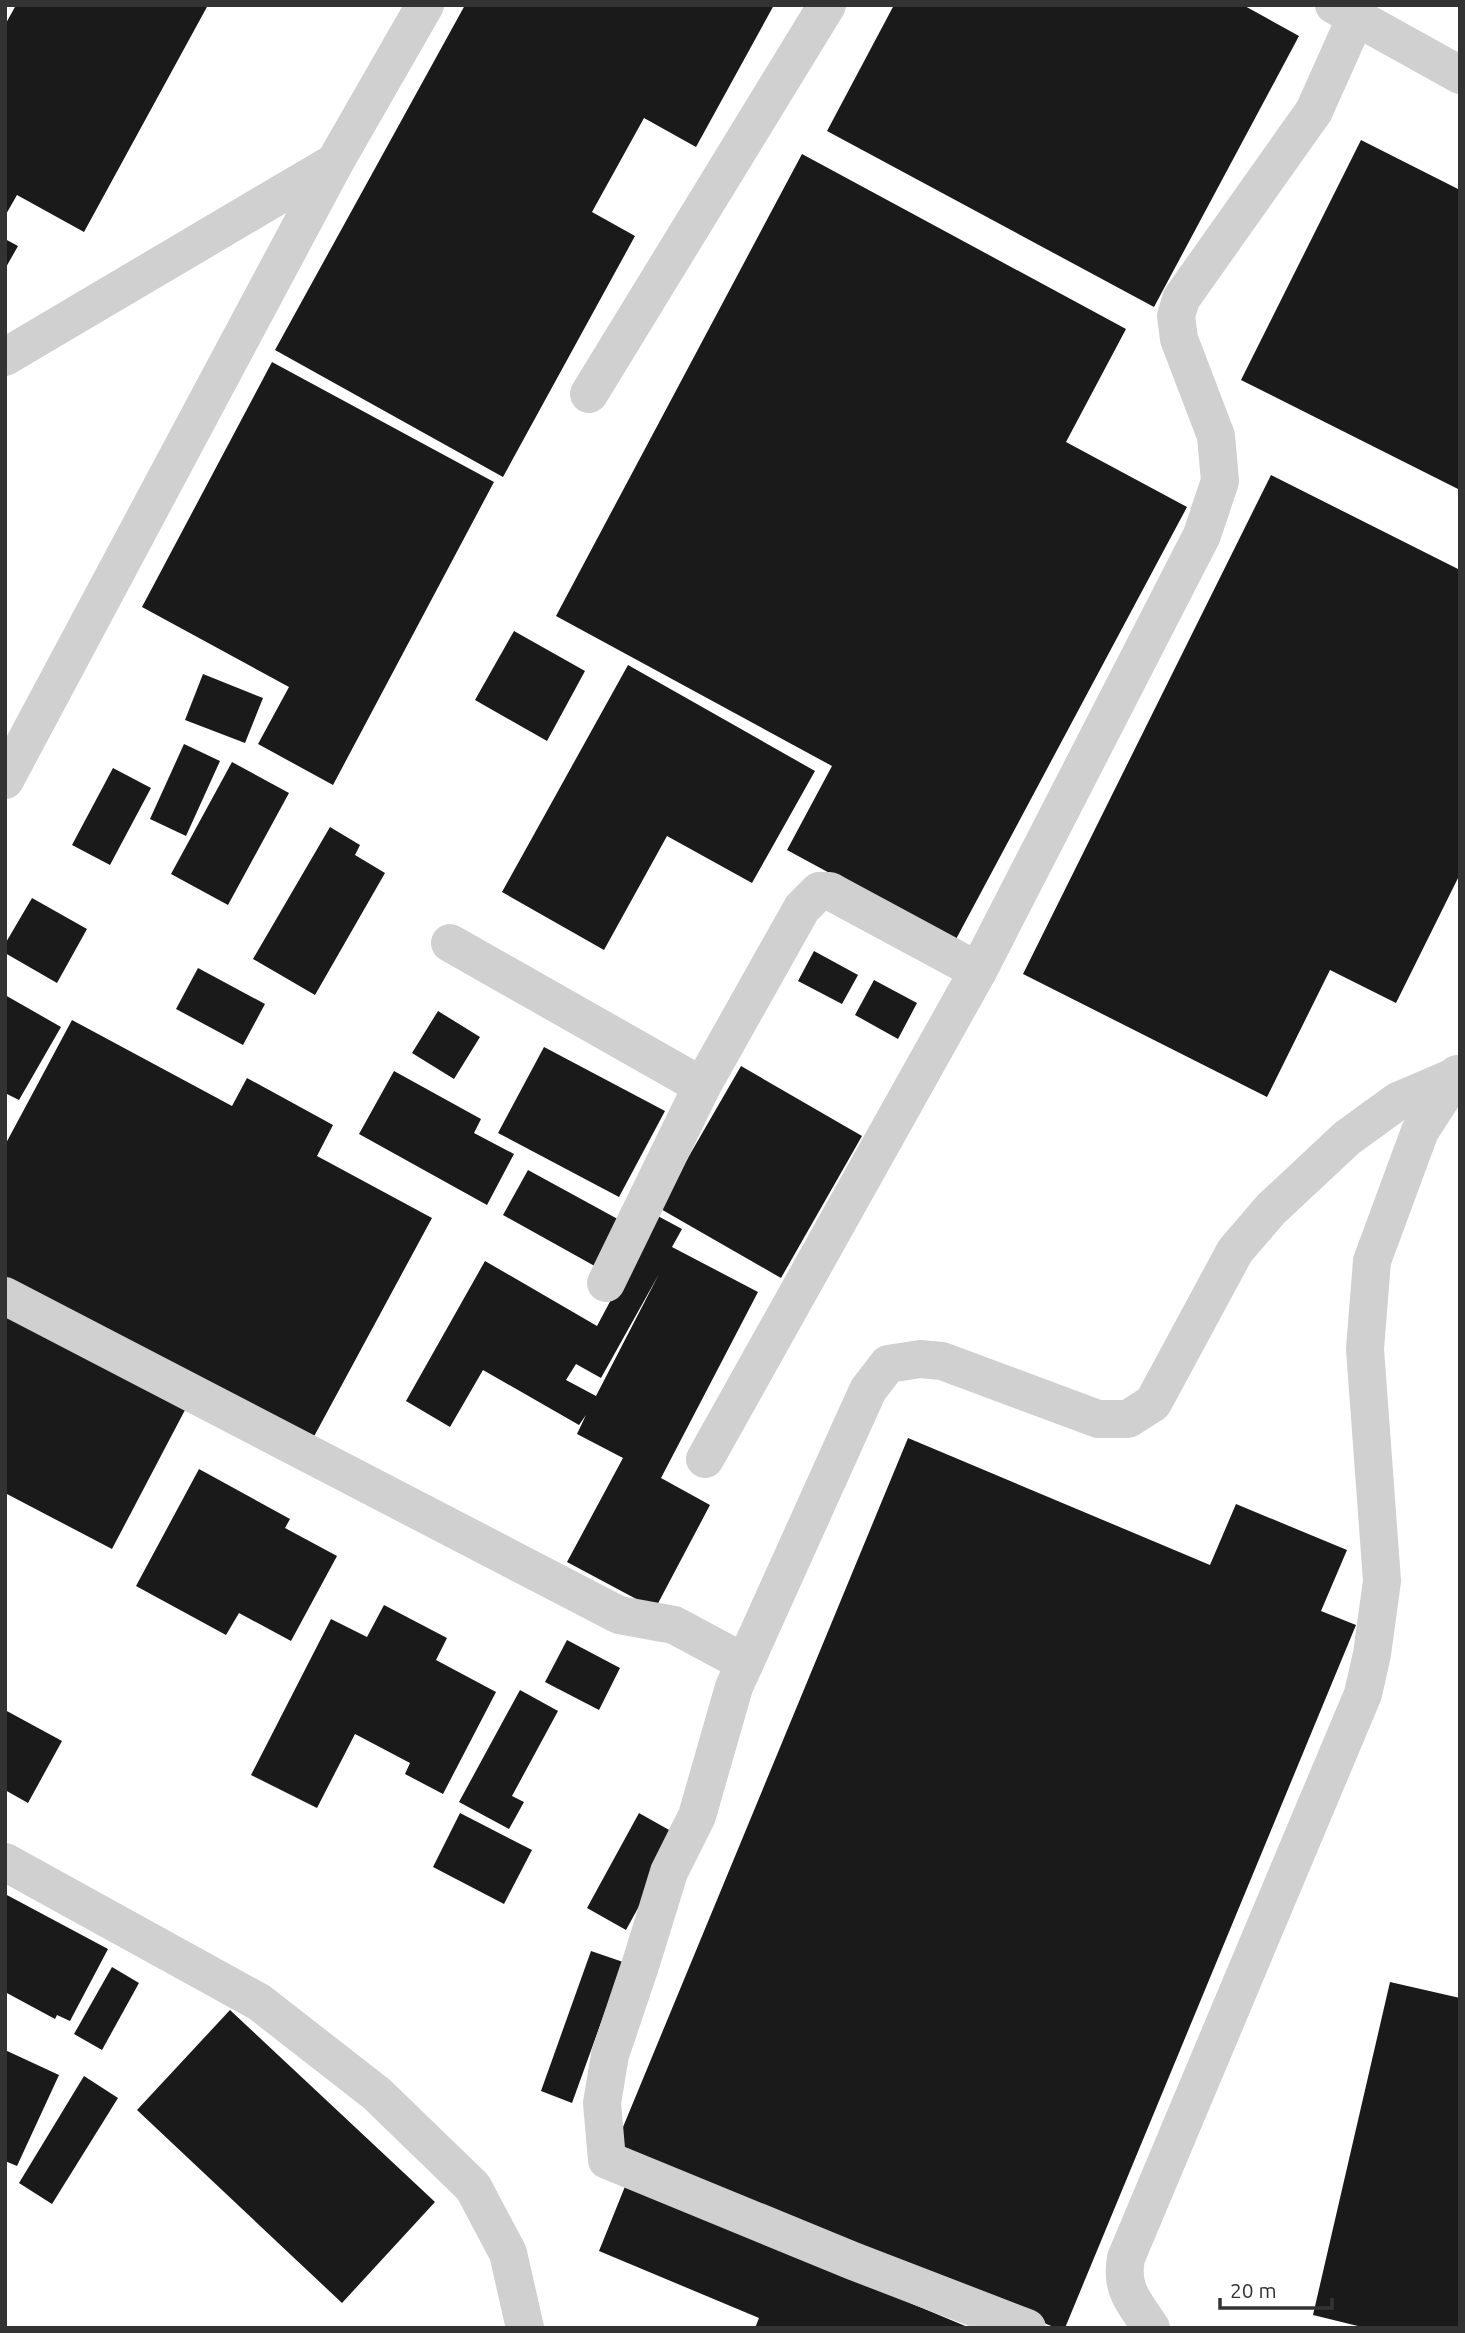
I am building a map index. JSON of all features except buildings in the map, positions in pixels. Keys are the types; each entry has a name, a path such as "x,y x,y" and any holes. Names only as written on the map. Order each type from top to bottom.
{"lane":[{"path":"5,780 335,162 425,5"},
{"path":"589,394 827,5"},
{"path":"705,1459 978,971 1202,535 1220,481 1216,436 1180,339 1176,316 1181,299 1314,111 1345,11 1460,75"},
{"path":"5,357 335,162"},
{"path":"607,1283 702,1086 802,908 820,891 830,891 978,971"},
{"path":"450,943 702,1086"},
{"path":"1027,2328 853,2261 607,2160 602,2102 610,2054 642,1963 669,1872 697,1816 734,1687 868,1390 888,1364 920,1359 942,1361 1098,1419 1128,1419 1153,1402 1235,1251 1271,1209 1347,1138 1398,1101 1457,1074"},
{"path":"1152,2328 1126,2291 1123,2273 1126,2258 1363,1694 1382,1581 1365,1349 1372,1261 1420,1131 1457,1074"},
{"path":"5,1296 619,1615 674,1625 745,1663"},
{"path":"5,1862 259,2002 377,2094 473,2187 508,2253 525,2328"}]}
